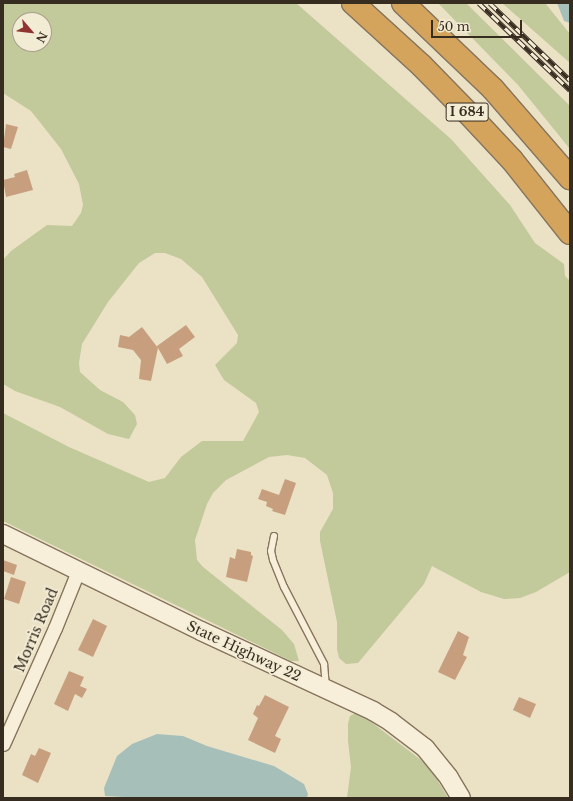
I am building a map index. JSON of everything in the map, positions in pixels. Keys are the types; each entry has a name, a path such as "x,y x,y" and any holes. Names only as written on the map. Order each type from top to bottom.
{"highway":[{"name":"I 684","path":"353,3 422,66 468,113 512,160 570,232"},
{"name":"I 684","path":"403,3 493,89 570,178"}],"main road":[{"name":"State Highway 22","path":"3,534 373,711 409,735 425,748 438,764 461,798"}],"street":[{"name":"Morris Road","path":"3,744 55,628 78,571"}],"lane":[{"path":"274,536 271,551 273,560 284,587 324,664 326,689"}],"green space":[{"path":"3,3 296,3 451,139 510,205 535,243 564,264 565,276 570,281 570,572 536,592 520,598 504,599 481,592 432,566 424,584 358,663 346,664 339,658 337,649 337,622 320,541 320,532 333,509 333,493 327,475 305,458 287,455 269,457 226,480 213,493 207,504 195,540 197,560 203,567 282,630 294,644 299,661 291,661 3,521 3,413 69,447 149,482 165,478 181,457 202,441 243,441 259,412 256,403 224,380 215,365 237,343 238,335 202,277 181,259 165,253 155,253 139,263 108,302 82,344 79,363 80,372 100,390 123,402 135,415 137,424 129,439 108,434 60,407 15,391 3,384 3,260 11,251 47,225 72,226 81,213 83,205 79,184 61,149 31,111 3,93"},
{"path":"438,3 466,3 570,106 570,149 518,85"},
{"path":"502,3 545,3 570,34 570,63"},
{"path":"358,712 425,763 431,769 448,798 347,798 351,767 348,724 350,716"}],"water":[{"path":"557,3 570,3 570,23 564,21"},
{"path":"157,734 183,736 207,746 274,766 304,784 308,794 307,798 141,798 105,796 104,788 117,756 132,744"}],"building":[{"path":"6,124 18,127 11,149 3,147"},
{"path":"27,170 33,190 6,197 3,180 15,177 14,174"},
{"path":"186,325 195,337 179,349 183,356 167,364 157,346"},
{"path":"142,327 158,348 151,381 139,379 141,360 133,350 118,347 120,335 129,337"},
{"path":"285,479 296,483 285,515 272,511 273,509 266,506 267,502 258,499 262,489 279,495"},
{"path":"237,549 251,552 251,555 253,556 247,582 226,577 230,557 235,559"},
{"path":"3,560 17,565 14,575 3,571"},
{"path":"11,577 26,582 19,604 4,599"},
{"path":"93,619 107,626 93,657 78,650"},
{"path":"458,631 469,637 463,655 467,657 455,680 438,672"},
{"path":"69,671 84,677 80,686 87,689 82,698 75,694 68,711 54,704"},
{"path":"265,695 289,707 275,736 281,739 275,753 248,740 258,718 253,714 257,705 259,706"},
{"path":"519,697 536,704 530,718 513,710"},
{"path":"39,748 51,753 38,783 22,775 31,754 35,756"}],"railway":[{"path":"479,3 570,90"},
{"path":"490,3 570,80"}]}
